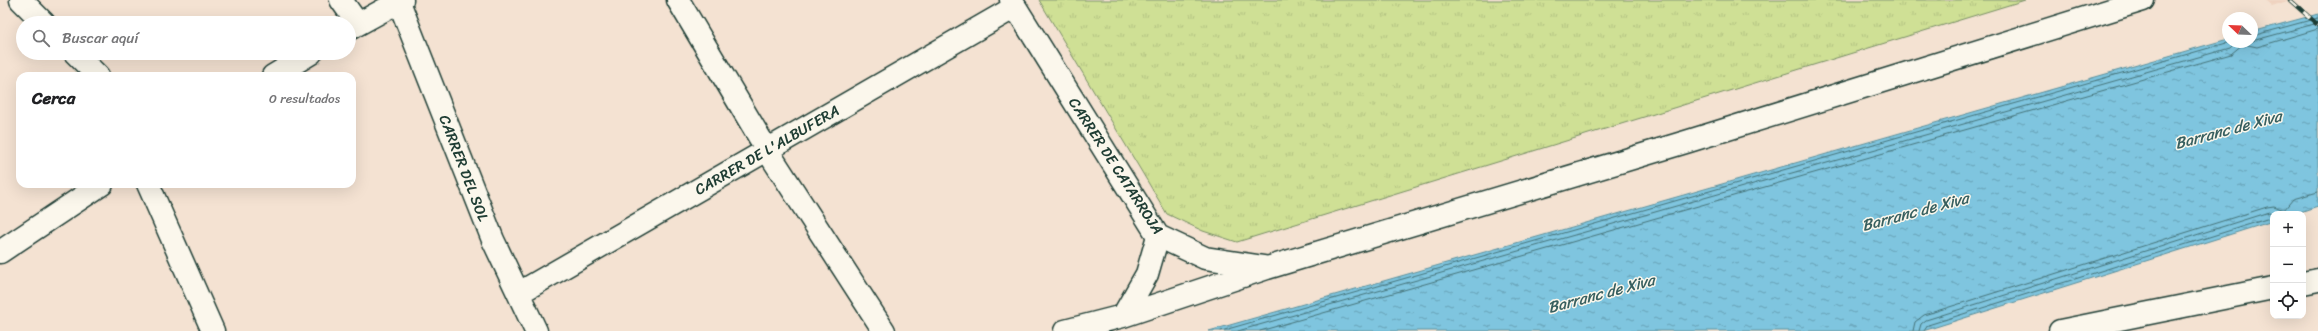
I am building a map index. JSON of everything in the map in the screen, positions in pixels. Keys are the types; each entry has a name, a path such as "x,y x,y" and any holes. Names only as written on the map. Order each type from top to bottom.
{"street":[{"path":"20,0 37,16"},
{"path":"341,0 349,16"},
{"path":"678,0 767,150 884,331"},
{"path":"1065,331 1123,316 1267,268 1689,141 2143,0"},
{"path":"356,26 401,1"},
{"name":"CARRER DEL SOL","path":"401,1 493,240 536,331"},
{"name":"CARRER DE L'ALBUFERA","path":"519,293 767,150 1013,4"},
{"name":"CARRER DE CATARROJA","path":"1013,4 1158,236 1205,258 1267,268"},
{"path":"81,60 94,72"},
{"path":"280,72 299,60"},
{"path":"0,252 96,188"},
{"path":"150,188 213,331"},
{"path":"1123,316 1148,274 1158,236"},
{"path":"2306,282 2318,280"},
{"path":"2060,331 2270,289"}],"shaded area":[{"path":"2265,0 2290,0 2272,6"}],"green space":[{"path":"1039,0 2025,0 1237,242 1203,231 1167,214"}],"water":[{"name":"Barranc de Xiva","path":"2318,14 2318,206 2303,211 2270,211 2270,222 1923,331 1209,331 2222,41 2222,48 2258,48 2258,30"}],"railway":[{"path":"2290,0 2318,25"}]}
